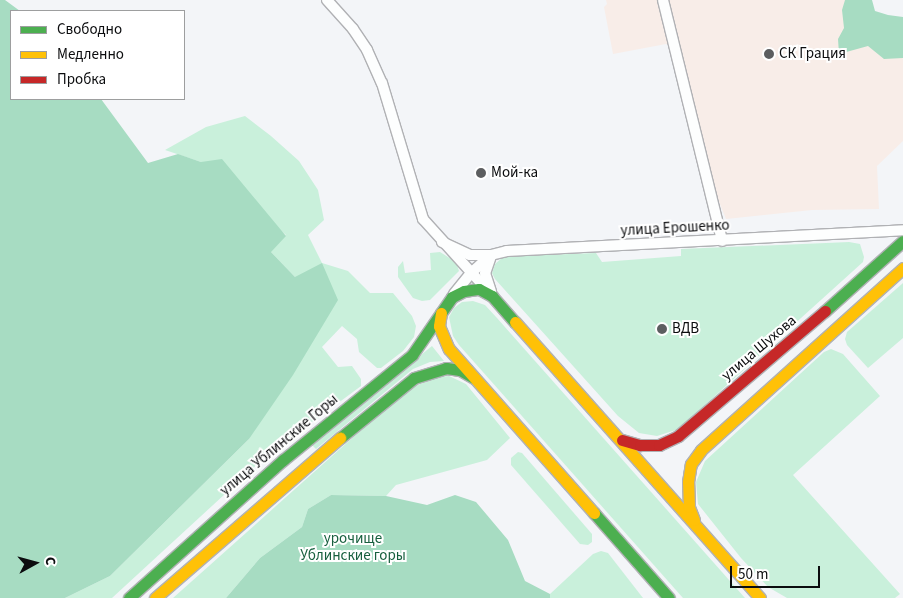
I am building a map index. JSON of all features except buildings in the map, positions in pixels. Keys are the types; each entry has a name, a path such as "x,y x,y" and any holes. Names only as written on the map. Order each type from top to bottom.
{"main road":[{"name":"улица Шухова","path":"621,439 640,445 659,445 678,436 767,358 787,345 903,241"},
{"path":"697,526 689,507 688,482 691,464 701,450 903,268"},
{"path":"669,598 449,349 442,338 439,326 442,311 452,297 464,291 478,289 492,296 621,439 756,594"},
{"name":"улица Ублинские Горы","path":"129,598 283,460 412,355 442,311"},
{"path":"155,598 296,473 414,378 446,368 460,370 474,378"}],"street":[{"path":"326,0 352,29 367,50 382,83 423,219 492,296"},
{"path":"662,0 722,241"},
{"name":"улица Ерошенко","path":"442,242 470,255 491,255 507,251 903,230"},
{"path":"452,297 471,273 491,255"},
{"path":"491,255 485,273 492,296"},
{"path":"756,594 769,598"}],"shaded area":[{"path":"606,0 859,0 903,53 903,141 877,166 879,209 812,210 726,219 709,177 678,49 666,44 613,54 604,7 607,4"}],"green space":[{"path":"0,0 5,0 19,10 10,10 10,100 102,100 148,163 178,154 201,162 222,159 286,236 271,252 295,277 322,263 338,300 293,375 249,439 110,576 65,598 0,598"},
{"path":"845,0 872,0 875,11 903,17 903,58 884,59 868,46 839,54 838,39 844,28 842,10"},
{"path":"245,116 299,161 318,190 324,220 308,235 322,263 348,271 370,293 393,293 412,316 416,326 414,337 403,351 381,368 377,368 359,352 357,339 342,326 322,347 338,367 352,366 361,379 361,386 263,459 112,598 65,598 110,576 249,439 295,277 270,251 286,235 201,162 165,150 206,127"},
{"path":"849,242 860,244 864,257 863,262 676,430 657,436 639,433 618,416 495,279 492,273 495,264 502,258 516,256 596,253 602,262 681,256 681,249"},
{"path":"440,252 456,262 459,271 430,300 422,301 413,298 398,277 398,267 403,261 405,273 431,270 430,253"},
{"path":"903,283 903,338 868,368 847,345 845,339 847,332"},
{"path":"473,301 485,305 497,318 745,598 683,598 459,345 453,336 449,317 454,308 462,302"},
{"path":"432,346 444,361 430,362 413,369 316,449 311,444"},
{"path":"831,349 843,354 880,396 793,475 900,594 895,598 787,598 768,587 741,558 698,504 696,482 705,461 824,352"},
{"path":"449,376 466,384 510,438 487,460 396,485 386,496 331,495 308,509 302,527 260,558 226,598 173,598 397,398 415,386 439,377"},
{"path":"518,452 522,453 592,534 592,542 588,545 580,544 511,465 511,458"},
{"name":"урочище Ублинские горы","path":"331,495 386,496 427,505 455,495 476,502 508,540 525,581 550,594 550,598 226,598 260,558 302,527 308,509"},
{"path":"601,551 608,553 643,598 550,598 550,594 593,554"}],"traffic: fast":[{"path":"825,311 903,241"},
{"path":"129,598 283,460 412,355 452,297 464,291 479,289 492,296 515,322"},
{"path":"340,438 414,378 446,368 460,370 474,378"},
{"path":"594,513 669,598"}],"traffic: slow":[{"path":"694,520 689,507 688,482 691,464 701,450 903,268"},
{"path":"441,313 439,326 449,349 594,513"},
{"path":"515,322 760,598"},
{"path":"155,598 340,438"}],"traffic: jam":[{"path":"622,440 640,445 659,445 678,436 825,311"}],"place":[{"name":"СК Грация","path":"769,54"},
{"name":"Мой-ка","path":"481,173"},
{"name":"ВДВ","path":"662,329"}]}
